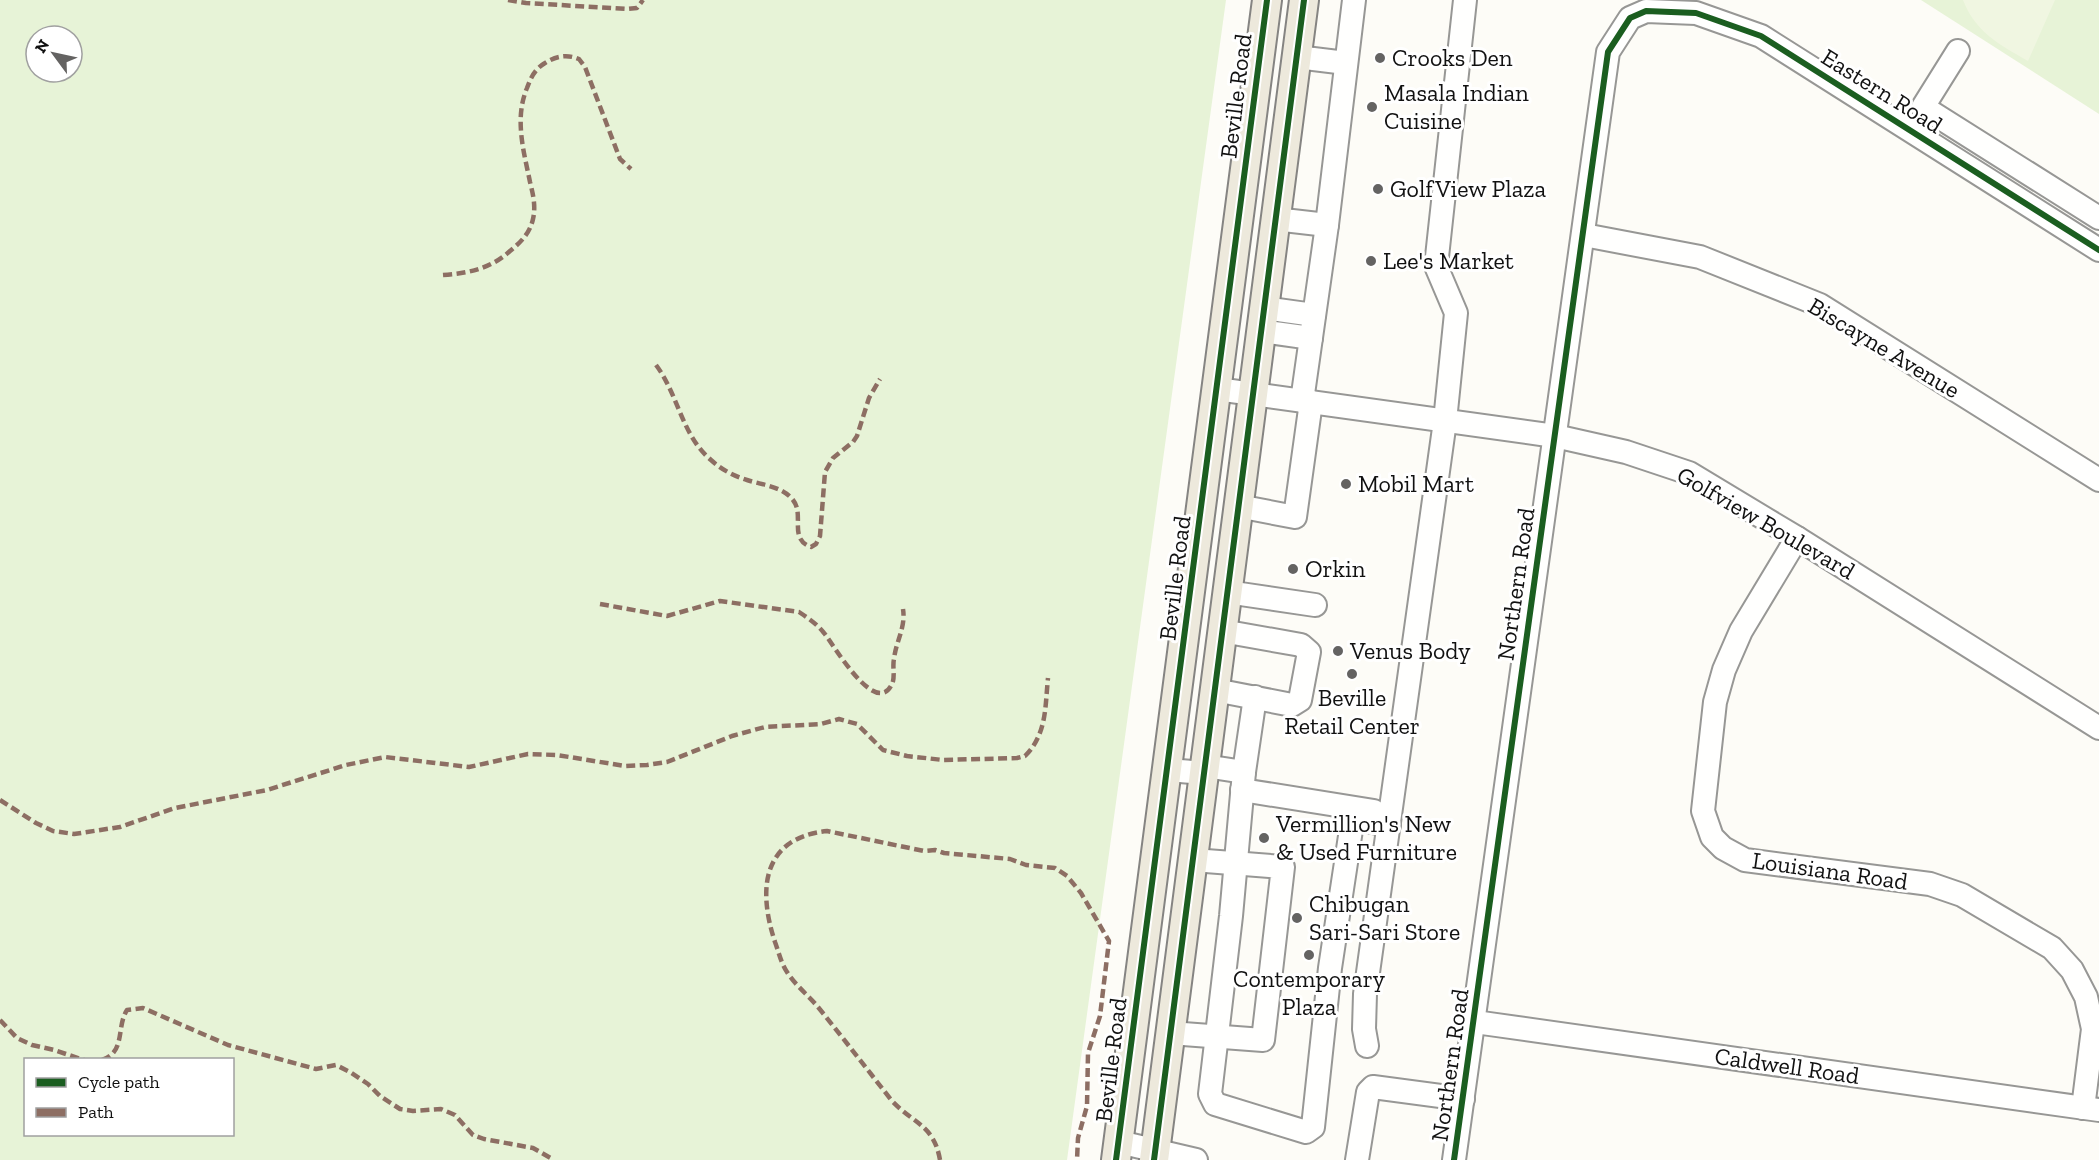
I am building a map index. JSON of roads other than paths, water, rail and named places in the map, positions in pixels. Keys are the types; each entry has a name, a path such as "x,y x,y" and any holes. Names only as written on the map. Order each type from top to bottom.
{"main road":[{"name":"Beville Road","path":"1118,1151 1267,0"},
{"path":"1155,1155 1304,0"}],"street":[{"path":"1238,506 1295,517 1312,327 1354,0"},
{"path":"1367,1046 1364,1029 1365,994 1445,421 1456,313 1436,266 1466,0"},
{"name":"Eastern Road","path":"1630,18 1646,11 1696,13 1761,36 2015,197 2097,244"},
{"name":"Northern Road","path":"1454,1160 1475,1022 1608,52 1630,18"},
{"path":"1958,51 1923,107 2099,218"},
{"path":"1297,57 1346,63"},
{"path":"1918,136 1932,113"},
{"path":"2015,197 2030,174"},
{"path":"1275,219 1326,225"},
{"name":"Biscayne Avenue","path":"1584,235 1700,257 1820,305 2099,480"},
{"path":"1263,320 1312,327"},
{"name":"Golfview Boulevard","path":"1217,389 1555,436 1626,452 1689,473 1797,538 2099,728"},
{"name":"Louisiana Road","path":"1797,538 1741,631 1724,670 1715,702 1703,811 1712,837 1723,848 1745,860 1930,884 1962,895 2052,948 2072,970 2086,997 2093,1029 2091,1109"},
{"path":"1227,592 1315,605"},
{"path":"1215,690 1292,705 1300,700 1309,652 1301,645 1222,631"},
{"path":"1255,697 1243,781 1210,1094 1215,1104 1306,1132 1312,1127 1330,968 1352,823 1355,819 1390,819"},
{"path":"1168,770 1204,769 1390,819"},
{"path":"1170,1033 1263,1040 1283,867 1193,860"},
{"name":"Caldwell Road","path":"1475,1022 2091,1109"},
{"path":"1357,1160 1368,1092 1373,1087 1463,1099"},
{"path":"1118,1151 1196,1160"}],"place":[{"name":"Crooks Den","path":"1380,58"},
{"name":"Masala Indian Cuisine","path":"1372,107"},
{"name":"GolfView Plaza","path":"1378,189"},
{"name":"Lee's Market","path":"1371,261"},
{"name":"Mobil Mart","path":"1346,484"},
{"name":"Orkin","path":"1293,569"},
{"name":"Venus Body","path":"1338,651"},
{"name":"Beville Retail Center","path":"1352,674"},
{"name":"Vermillion's New & Used Furniture","path":"1264,838"},
{"name":"Chibugan Sari-Sari Store","path":"1297,918"},
{"name":"Contemporary Plaza","path":"1309,955"}]}
